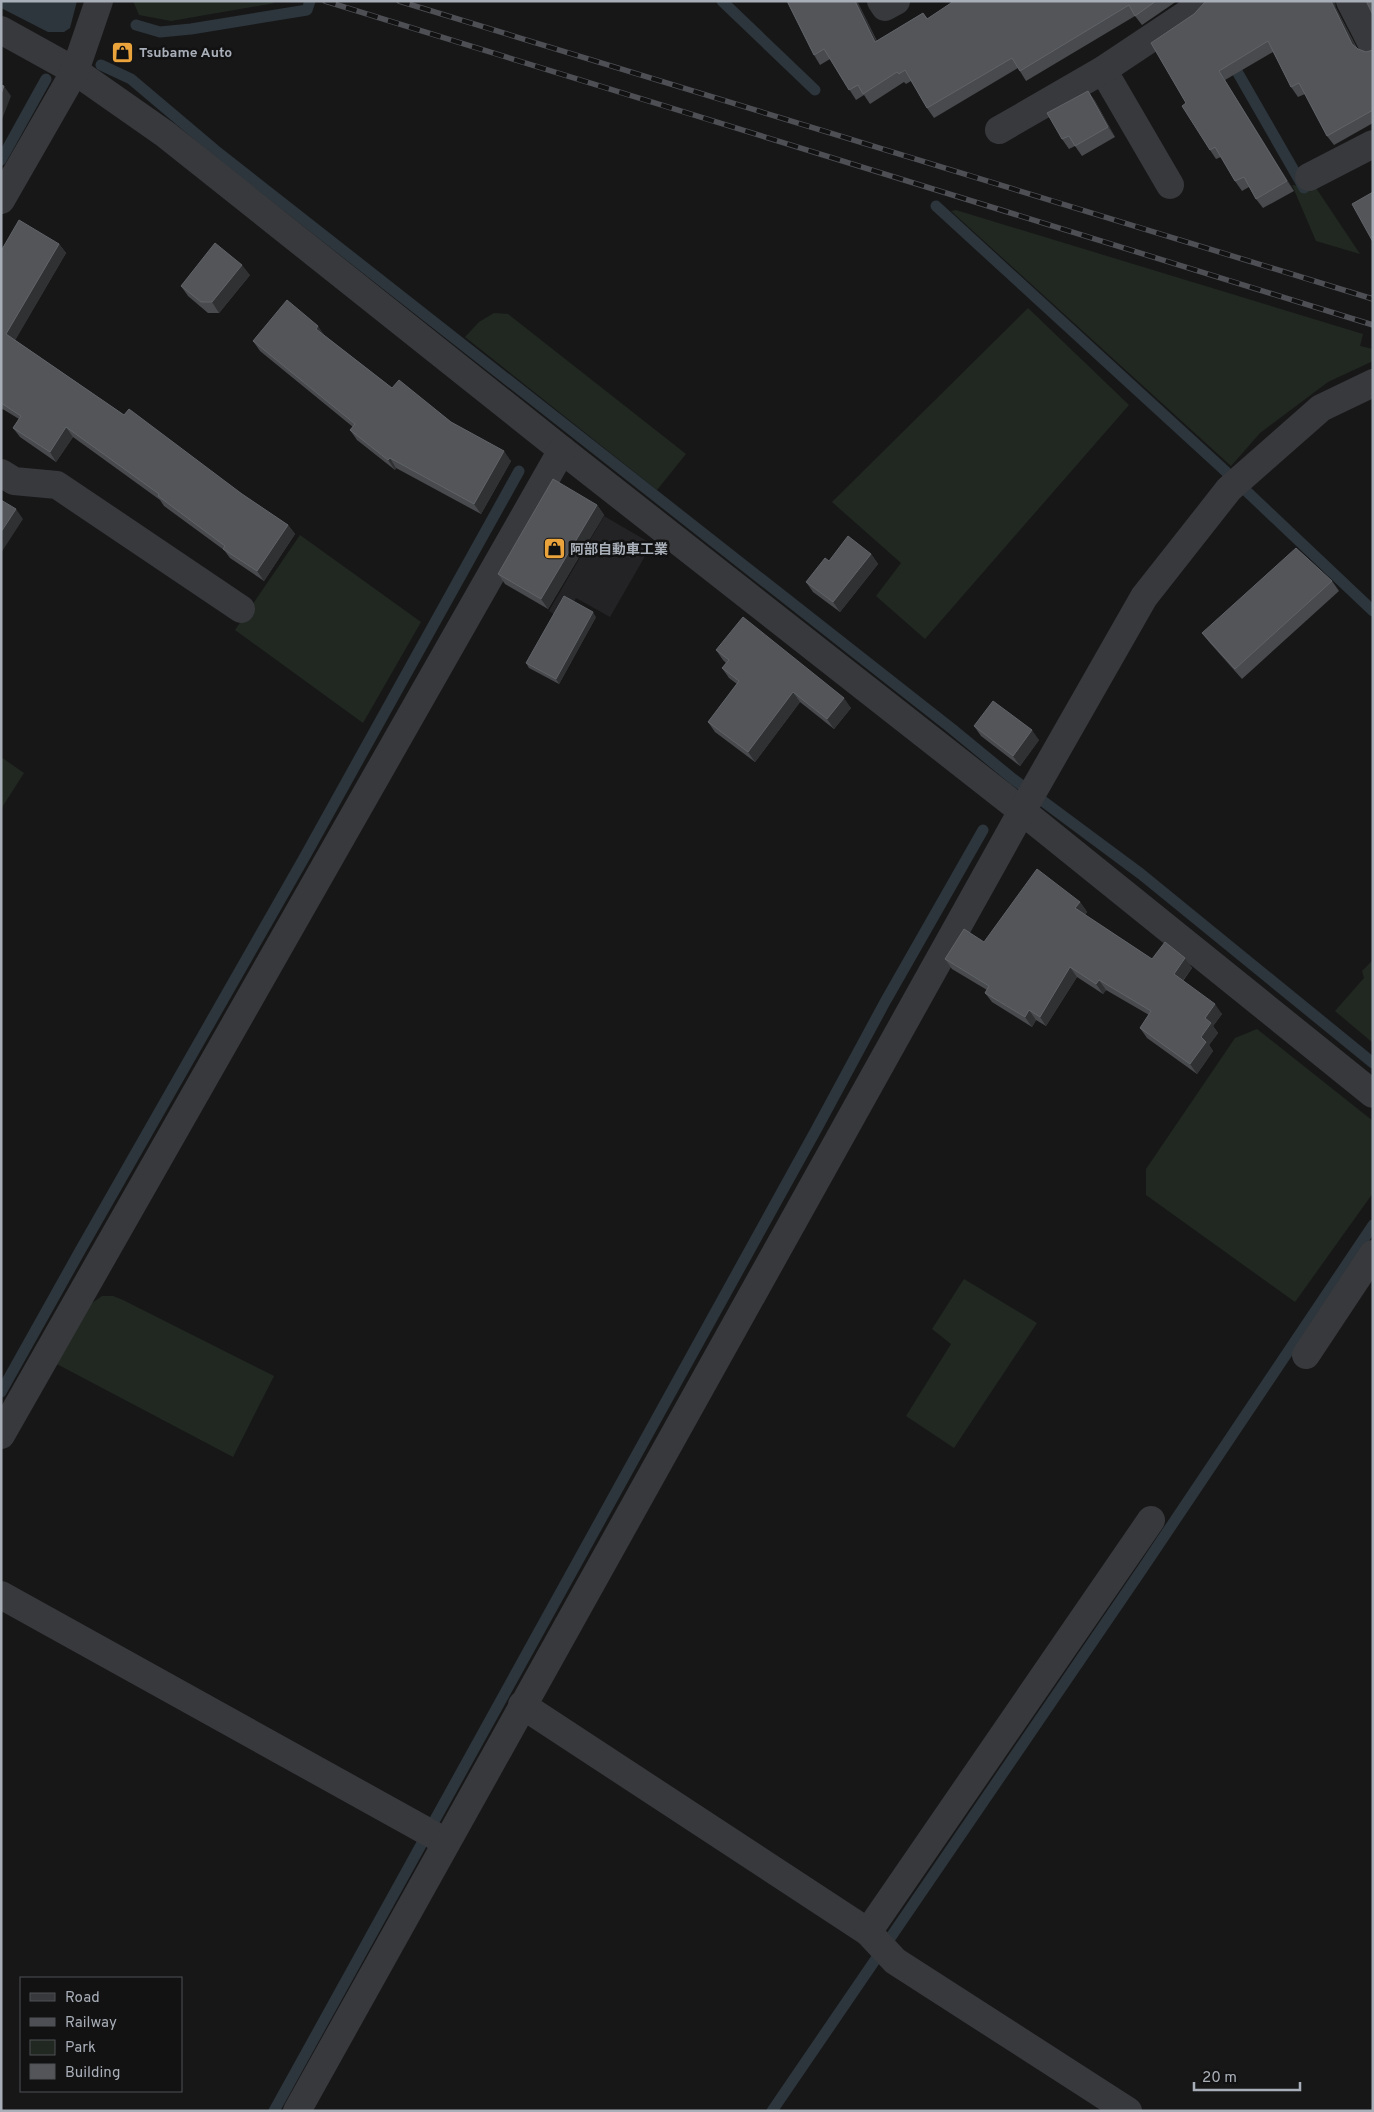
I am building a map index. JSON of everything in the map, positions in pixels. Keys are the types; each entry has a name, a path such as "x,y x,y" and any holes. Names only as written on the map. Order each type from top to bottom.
{"street":[{"path":"1,200 75,71 98,1"},
{"path":"881,1 885,7 896,1"},
{"path":"1350,1 1373,46"},
{"path":"999,130 1103,70 1198,5"},
{"path":"1,30 75,71 172,140 562,450 1029,798 1373,1094"},
{"path":"1103,70 1170,185"},
{"path":"1308,177 1373,144"},
{"path":"297,2111 433,1834 522,1705 1029,798 1144,597 1236,482 1321,408 1373,383"},
{"path":"1,1434 562,450"},
{"path":"1,474 14,481 57,484 240,609"},
{"path":"1306,1354 1373,1254"},
{"path":"871,1935 1151,1520"},
{"path":"1,1595 433,1834"},
{"path":"522,1705 871,1935 895,1961 1128,2111"}],"shaded area":[{"path":"1,1 77,1 70,28 64,32 48,32 1,8"},
{"path":"604,516 652,544 610,617 576,598 563,620 549,611"}],"green space":[{"path":"133,1 270,1 275,3 171,21 139,15"},
{"path":"1292,185 1316,188 1360,254 1316,241"},
{"path":"956,210 1363,334 1360,346 1373,349 1373,361 1328,382 1260,433 1231,466 951,211"},
{"path":"1028,308 1129,405 925,639 876,596 901,563 832,502"},
{"path":"494,313 508,314 686,454 657,490 465,337 479,322"},
{"path":"300,535 421,622 363,723 235,630"},
{"path":"1,757 24,773 1,809"},
{"path":"1373,960 1373,1043 1335,1011 1364,978 1362,971"},
{"path":"1257,1029 1373,1121 1373,1193 1295,1302 1146,1195 1146,1169 1235,1038"},
{"path":"964,1279 1037,1323 954,1448 906,1416 951,1344 932,1329"},
{"path":"102,1296 113,1296 123,1300 274,1376 233,1457 53,1362 89,1305"}],"building":[{"path":"787,1 855,1 875,42 923,13 927,19 954,1 1156,1 1135,16 1129,5 1020,71 1012,58 927,108 905,70 899,74 897,72 863,94 858,85 849,90 824,49 814,55"},
{"path":"1206,1 1331,1 1352,44 1366,52 1373,50 1373,110 1327,136 1299,83 1291,87 1268,41 1219,71 1287,181 1256,199 1244,177 1235,181 1215,147 1210,150 1182,106 1186,103 1151,43 1194,14"},
{"path":"1366,1 1373,1 1373,15"},
{"path":"1088,91 1108,127 1075,146 1069,136 1062,139 1047,113"},
{"path":"1373,192 1373,242 1352,204"},
{"path":"19,220 59,244 6,334 124,415 129,409 242,494 288,525 257,571 223,549 225,546 158,496 159,494 66,427 50,452 13,428 21,416 1,403 1,251"},
{"path":"215,243 242,265 212,302 201,302 181,286"},
{"path":"287,300 318,326 316,329 392,388 399,380 451,422 504,451 474,504 390,458 388,460 350,430 355,424 253,341"},
{"name":"阿部自動車工業","path":"553,479 597,505 541,599 498,574"},
{"path":"1,500 16,509 1,532"},
{"path":"848,536 871,554 833,602 806,582 825,558 829,561"},
{"path":"1296,548 1332,581 1235,669 1202,633"},
{"path":"564,596 593,612 556,679 526,663"},
{"path":"743,617 844,698 827,719 793,692 748,752 708,722 739,681 722,668 729,660 716,650"},
{"path":"993,701 1032,730 1013,756 974,726"},
{"path":"1037,869 1080,902 1075,908 1152,959 1165,942 1185,958 1174,974 1215,1004 1205,1018 1211,1023 1201,1037 1206,1042 1190,1064 1140,1028 1151,1011 1099,980 1096,984 1070,967 1040,1017 1029,1010 1025,1017 985,993 989,986 945,959 964,929 984,942"}],"waterway":[{"path":"136,25 160,32 191,29 307,10 310,1"},
{"path":"722,1 815,90"},
{"path":"1231,61 1304,188"},
{"path":"101,65 131,79 215,150 951,728 1013,779 1141,874 1373,1063"},
{"path":"1,160 46,79"},
{"path":"936,206 1222,468 1373,611"},
{"path":"1,1392 304,858 519,471"},
{"path":"274,2111 885,1002 983,830"},
{"path":"772,2111 1143,1568 1373,1225"}],"railway":[{"path":"325,1 1373,325"},
{"path":"399,1 1373,299"}],"place":[{"name":"Tsubame Auto","path":"123,52"},
{"name":"阿部自動車工業","path":"554,549"}]}
